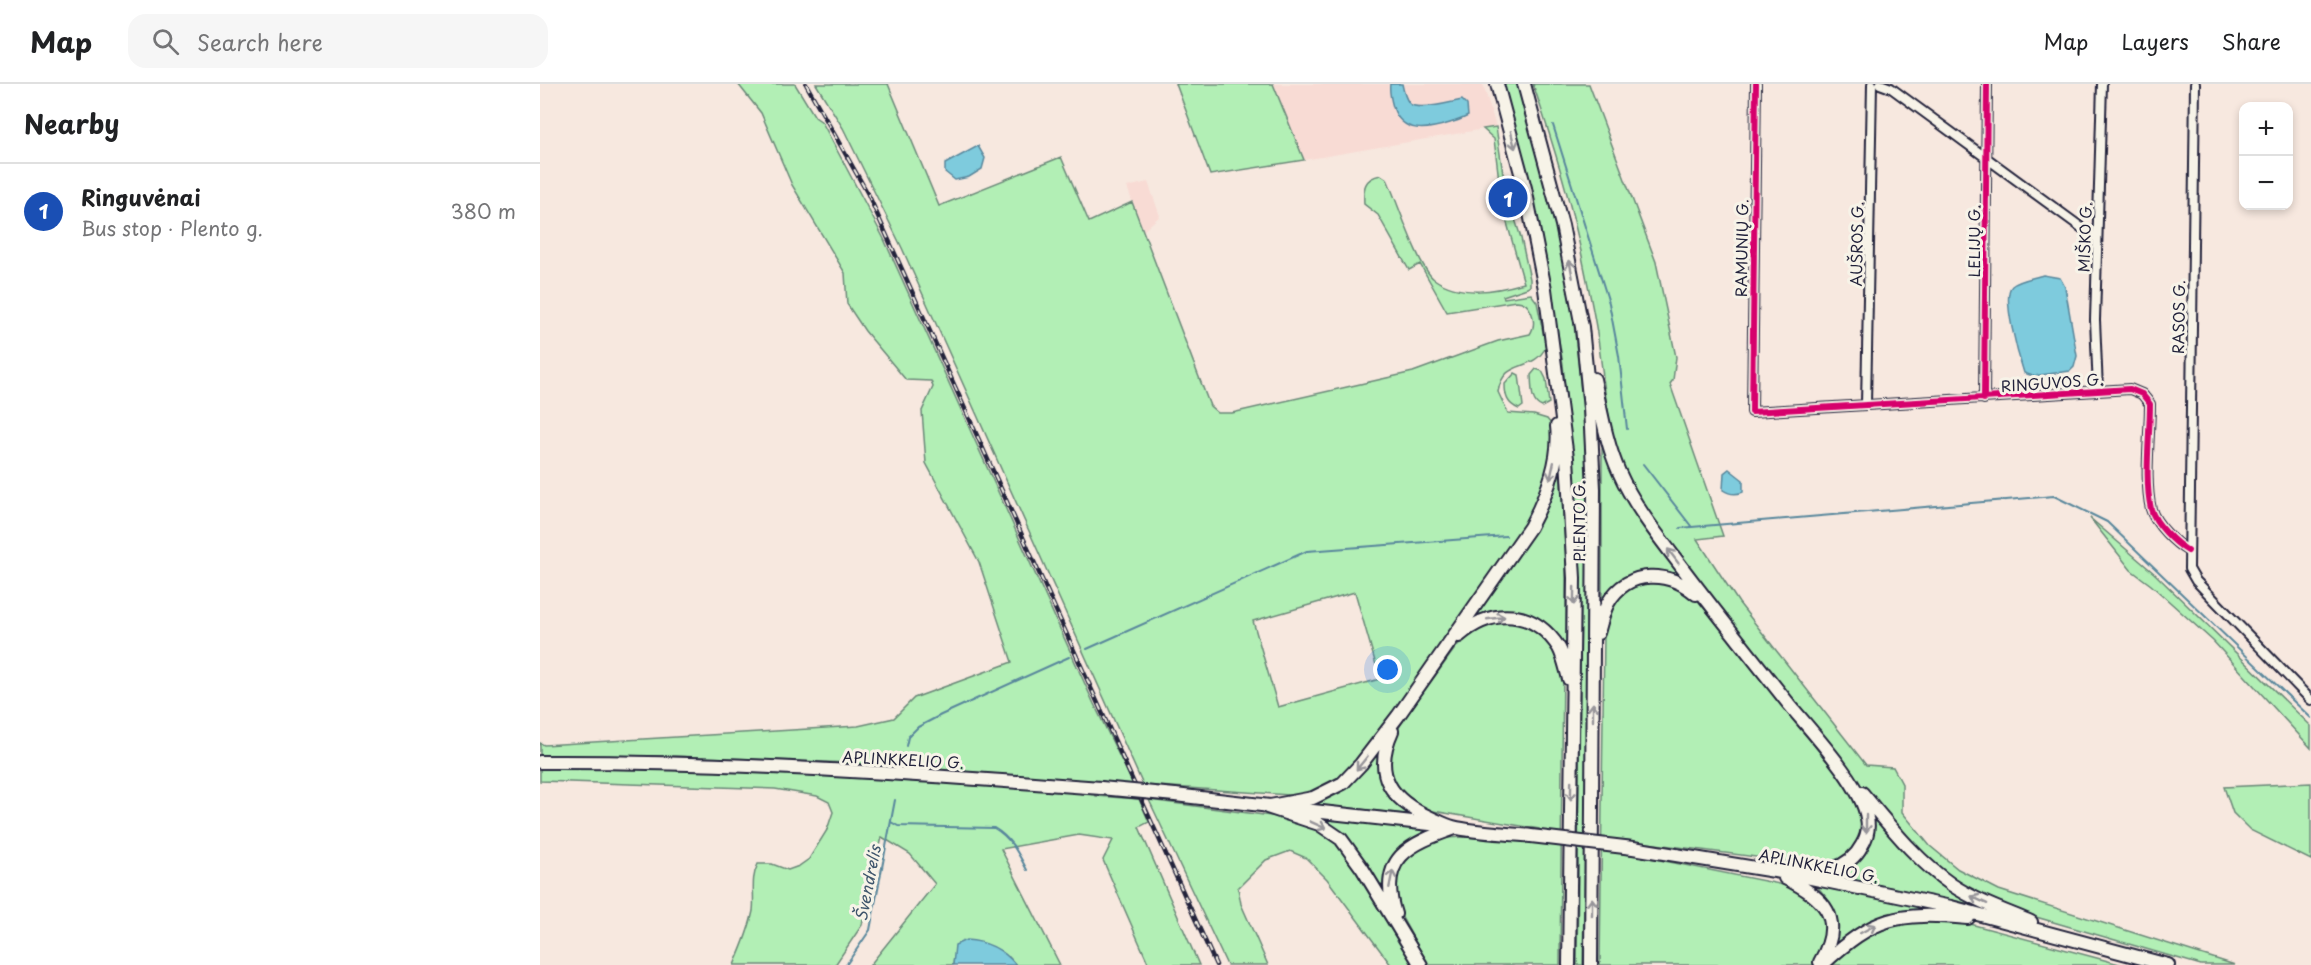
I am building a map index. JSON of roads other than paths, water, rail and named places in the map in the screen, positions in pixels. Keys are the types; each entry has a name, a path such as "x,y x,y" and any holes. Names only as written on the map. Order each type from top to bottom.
{"highway":[{"name":"PLENTO G.","path":"1497,84 1525,188 1545,289 1566,448 1574,578 1568,961"},
{"name":"PLENTO G.","path":"1524,84 1562,225 1582,327 1590,408 1594,489 1591,965"},
{"path":"1582,327 1609,444 1618,469 1642,515 1734,636 1843,772 1910,849 1938,874 1972,897 2072,938"},
{"path":"1267,806 1313,798 1343,783 1357,769 1398,717 1530,527 1544,502 1552,474 1558,431 1552,373 1554,350"},
{"path":"1593,649 1609,601 1628,583 1648,576 1676,579 1687,586 1734,636"},
{"path":"1447,647 1480,621 1495,617 1524,619 1537,625 1550,636 1560,651 1573,691"},
{"path":"1398,717 1387,741 1384,756 1384,771 1388,783 1405,805 1455,827"},
{"name":"APLINKKELIO G.","path":"540,762 799,768 947,776 1175,795 1531,836 1787,873 1951,907 2168,965"},
{"path":"1787,873 1820,872 1839,868 1857,853 1864,842 1868,820 1864,807 1843,772"},
{"path":"1267,806 1319,824 1341,839 1362,868 1421,965"},
{"path":"1402,935 1389,896 1394,867 1411,846 1455,827"},
{"path":"1771,871 1809,890 1822,902 1827,911 1831,936 1820,965"},
{"path":"1820,965 1853,938 1890,920 1922,915 1997,920"}],"street":[{"name":"RAMUNIŲ G.","path":"1752,412 1756,84"},
{"name":"AUŠROS G.","path":"1866,405 1872,84"},
{"path":"1880,84 1891,88 2097,239"},
{"name":"LELIJŲ G.","path":"1984,399 1987,84"},
{"name":"MIŠKO G.","path":"2098,390 2095,320 2102,84"},
{"name":"RASOS G.","path":"2195,84 2189,569 2196,581 2311,700"},
{"name":"RINGUVOS G.","path":"1752,412 2130,389 2142,394 2150,404 2151,511 2175,542 2188,550"}],"water":[{"path":"1390,84 1402,84 1406,99 1413,106 1434,106 1462,100 1467,105 1468,116 1433,127 1409,126 1397,116 1393,107"},
{"path":"978,146 985,158 982,169 969,177 955,180 945,172 945,164"},
{"path":"2043,275 2060,278 2065,287 2077,356 2074,367 2070,371 2033,376 2024,373 2018,354 2012,328 2009,292 2015,284"},
{"path":"1729,469 1743,480 1743,492 1733,494 1723,490 1724,473"},
{"path":"966,940 994,947 1006,954 1016,965 953,965 955,945"}],"waterway":[{"path":"1553,125 1609,303 1619,356 1627,429"},
{"path":"1643,464 1691,526"},
{"path":"1680,528 2054,496 2107,522 2311,718"},
{"path":"1087,649 1307,551 1506,536"},
{"path":"906,746 908,737 918,727 1069,657"},
{"name":"Švendrelis","path":"846,965 870,930 895,800"},
{"path":"891,822 898,826 994,828 1010,841 1027,870"}],"railway":[{"path":"806,84 868,194 1216,965"}],"place":[{"name":"Ringuvėnai","path":"1508,198"}]}
